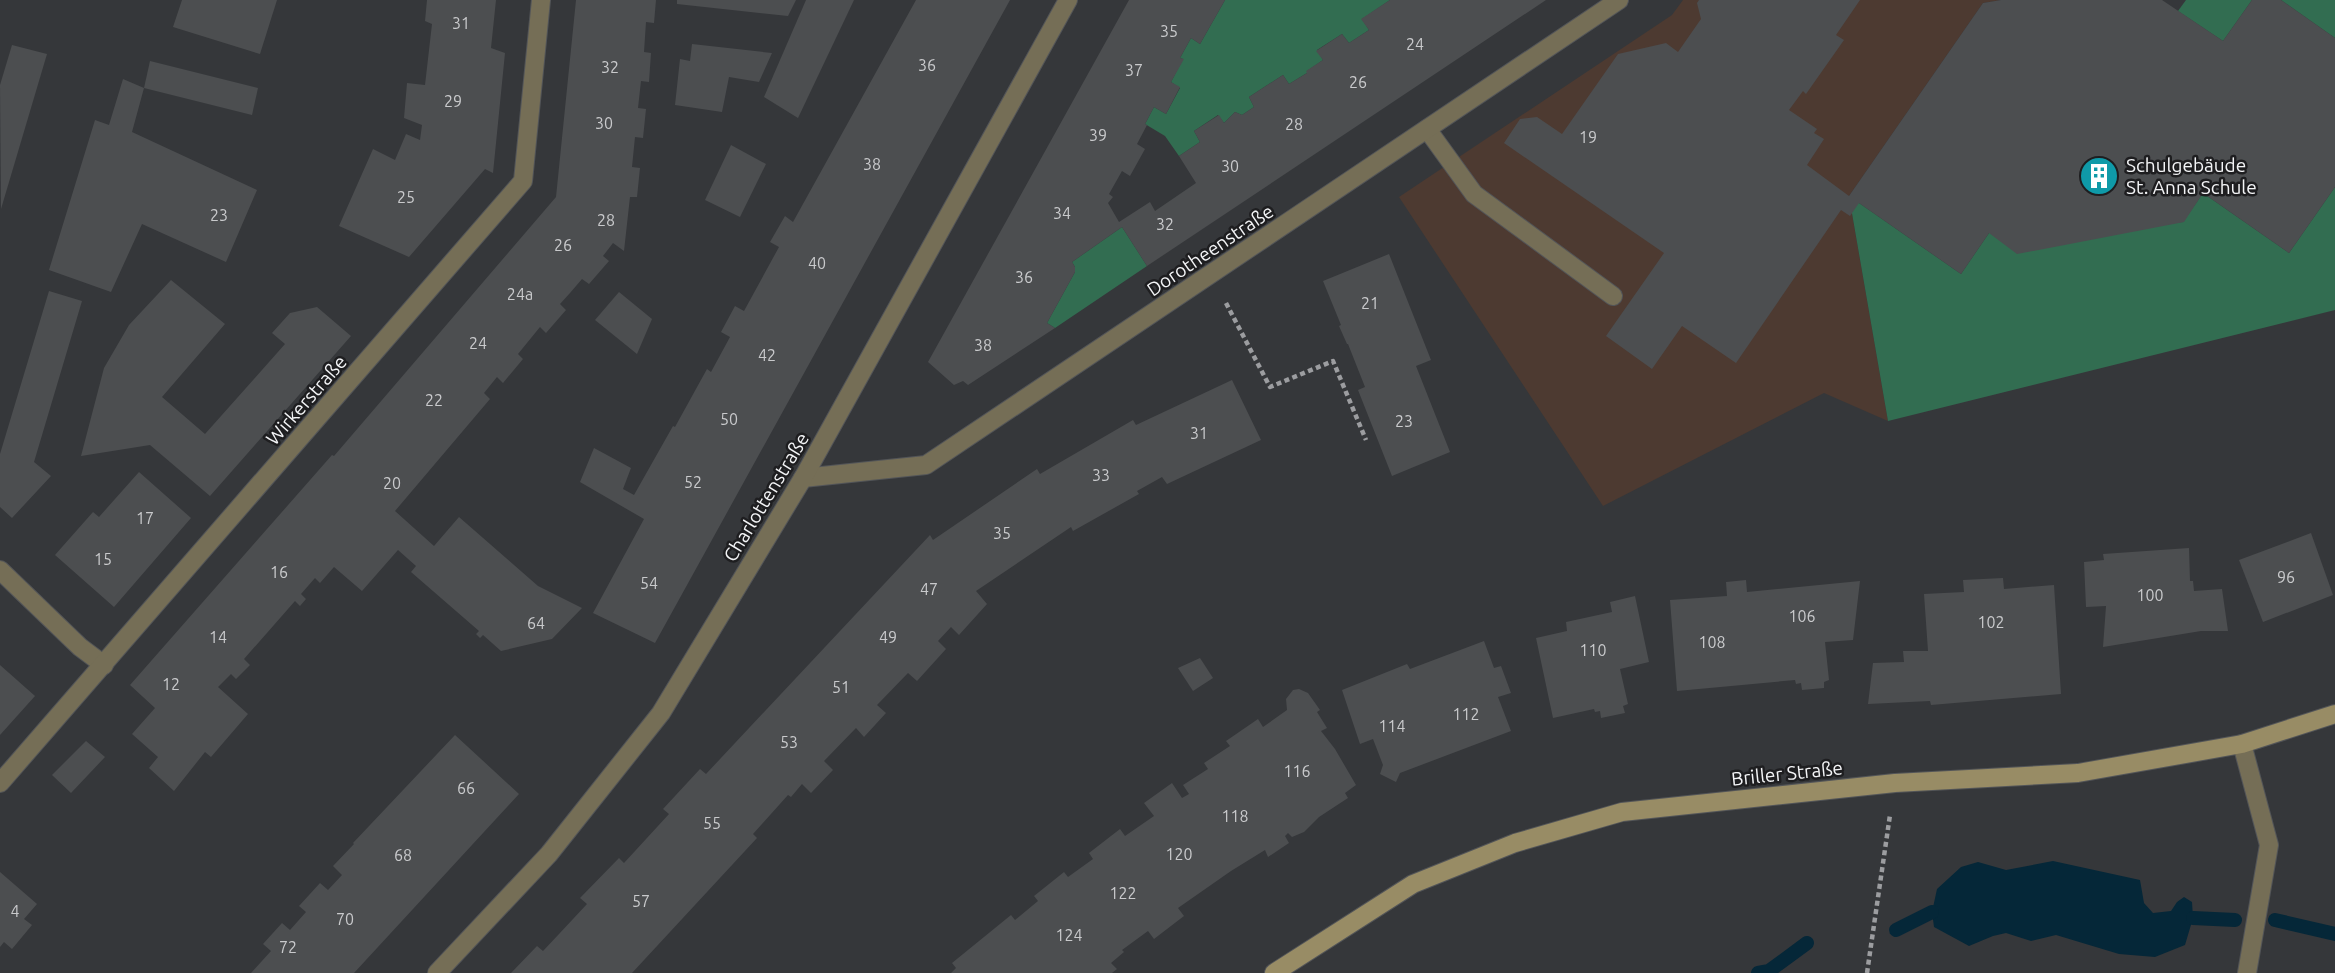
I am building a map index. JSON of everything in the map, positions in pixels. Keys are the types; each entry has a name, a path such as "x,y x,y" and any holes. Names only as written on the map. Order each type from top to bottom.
{"main road":[{"name":"Briller Straße","path":"1274,973 1413,884 1515,843 1622,812 1895,783 2078,773 2242,744 2335,714"}],"street":[{"name":"Wirkerstraße","path":"0,783 523,181 541,0"},
{"name":"Charlottenstraße","path":"437,973 549,854 661,713 803,478 1068,0"},
{"name":"Dorotheenstraße","path":"803,478 926,465 1619,0"},
{"path":"1427,129 1474,194 1613,296"},
{"path":"0,570 80,647 104,665"},
{"path":"2242,744 2269,845 2247,973"}],"path":[{"path":"1239,328 1270,387 1333,361 1366,440"},
{"path":"1867,973 1895,783"}],"shaded area":[{"path":"1683,0 2001,0 1983,3 1849,196 1888,421 1824,393 1603,506 1399,197 1672,15"}],"green space":[{"path":"1225,0 1390,0 1362,19 1369,30 1349,43 1342,34 1317,50 1323,60 1289,84 1283,75 1249,97 1254,107 1242,115 1235,112 1224,123 1218,115 1194,131 1200,142 1179,156 1165,136 1145,124 1154,107 1166,114 1180,88 1171,82 1183,59 1180,58 1191,38 1200,44"},
{"path":"2186,0 2252,0 2223,41 2178,11"},
{"path":"2281,0 2335,0 2335,38"},
{"path":"2335,187 2335,310 1888,421 1849,196 1961,274 1989,233 2183,222 2203,193 2289,253"},
{"path":"1122,227 1147,266 1055,328 1047,323 1075,272 1072,262"}],"water":[{"path":"2053,861 2140,880 2144,903 2153,913 2171,911 2184,897 2192,902 2193,918 2185,945 2155,957 2119,954 2056,935 2031,941 2006,933 1969,946 1934,927 1932,912 1937,889 1961,867 1978,862 2006,870"}],"building":[{"path":"182,0 277,0 260,54 173,27"},
{"path":"427,0 496,0 491,48 505,53 493,173 485,169 409,257 339,226 373,149 395,160 406,134 420,140 422,125 404,118 407,83 425,85 432,24 425,21"},
{"path":"576,0 656,0 654,23 646,22 644,52 651,53 649,82 641,81 638,108 646,109 643,138 635,137 632,167 640,168 637,197 630,197 624,251 613,243 603,256 609,261 589,284 582,279 560,304 566,310 546,333 540,327 518,354 523,359 503,383 497,377 484,393 490,399 395,511 434,546 459,517 538,586 582,608 552,639 501,651 483,635 480,638 476,634 479,631 411,572 416,566 398,550 362,591 334,567 320,583 315,578 301,594 306,599 300,606 295,601 244,659 250,665 236,679 231,674 218,687 248,714 211,757 205,752 174,791 149,768 158,757 132,734 155,708 130,685 332,455 334,456 556,197"},
{"path":"677,0 796,0 788,16 677,4"},
{"path":"806,0 854,0 798,118 764,97"},
{"path":"916,0 1010,0 655,643 593,613 644,519 580,482 594,448 631,468 623,489 634,495 707,369 711,372 730,337 721,332 735,306 744,311 779,247 770,242 785,216 793,222"},
{"path":"1129,0 1225,0 1200,44 1191,38 1180,58 1184,59 1171,82 1180,87 1166,114 1154,107 1137,144 1145,149 1130,176 1122,171 1109,194 1113,197 1108,203 1119,222 1150,202 1155,211 1196,183 1179,156 1200,142 1194,131 1219,115 1224,123 1235,112 1242,115 1254,107 1249,97 1283,75 1289,84 1307,73 1306,71 1323,60 1316,51 1342,34 1349,43 1369,30 1361,19 1390,0 1546,0 1147,266 1122,227 1072,262 1075,272 1047,323 1055,328 968,385 963,381 954,385 928,362"},
{"name":"Schulgebäude St. Anna Schule","path":"1699,0 1860,0 1836,35 1844,40 1806,94 1803,91 1789,110 1817,129 1814,133 1824,139 1807,165 1849,196 1983,3 2001,0 2162,0 2223,41 2252,0 2281,0 2335,38 2335,187 2289,253 2203,193 2184,222 2017,254 1989,233 1961,274 1859,203 1850,216 1841,210 1736,363 1682,326 1652,369 1606,336 1664,253 1504,143 1520,119 1537,117 1562,134 1618,54 1666,43 1678,52 1701,19 1697,3"},
{"path":"692,44 772,53 759,82 729,77 722,112 675,105 680,59 690,61"},
{"path":"12,45 47,54 1,209 0,85"},
{"path":"150,61 258,88 252,115 144,88"},
{"path":"123,79 144,88 132,132 257,190 226,262 142,224 111,292 49,270 95,120 109,125"},
{"path":"731,145 766,164 740,217 705,200"},
{"path":"1389,254 1431,360 1416,366 1450,452 1392,476 1358,390 1365,387 1323,281"},
{"path":"171,280 225,324 162,397 205,434 285,344 272,333 290,313 317,307 351,336 210,496 150,445 81,456 104,368 129,325"},
{"path":"49,291 82,301 34,462 51,476 12,518 0,507 0,454"},
{"path":"619,292 652,319 637,354 595,320"},
{"path":"1232,380 1261,440 1167,484 1162,477 1137,491 1139,494 1073,531 1071,527 976,591 987,604 959,635 951,627 938,641 946,649 917,681 908,673 877,705 886,713 864,737 856,728 824,761 833,770 811,793 802,784 791,797 788,795 753,834 757,838 632,973 511,973 537,946 543,951 587,904 580,898 619,858 624,863 669,814 663,809 700,769 706,774 930,535 933,540 1037,469 1040,474 1133,420 1136,425"},
{"path":"139,472 191,518 114,607 55,555 93,512 99,517"},
{"path":"2311,533 2333,595 2263,622 2239,560"},
{"path":"2189,548 2190,581 2193,581 2194,591 2222,589 2228,631 2201,631 2103,647 2106,606 2086,607 2084,562 2104,560 2103,554"},
{"path":"2003,578 2004,589 2054,585 2061,694 1931,705 1930,701 1868,704 1873,663 1904,662 1903,651 1928,651 1924,594 1964,592 1963,580"},
{"path":"1746,580 1747,592 1860,581 1853,640 1825,642 1829,680 1824,682 1824,688 1802,690 1801,683 1796,684 1795,680 1677,691 1670,600 1727,596 1726,582"},
{"path":"1635,596 1649,662 1620,669 1628,704 1623,706 1625,713 1601,718 1600,711 1595,712 1594,709 1553,718 1536,638 1567,631 1566,622 1612,612 1610,602"},
{"path":"1484,641 1494,668 1501,666 1511,693 1498,697 1511,731 1400,773 1396,782 1380,774 1383,765 1373,739 1360,744 1342,690 1407,664 1410,669"},
{"path":"1200,658 1213,678 1193,691 1178,668"},
{"path":"0,665 35,696 0,735"},
{"path":"1299,689 1308,693 1320,710 1317,712 1327,728 1321,731 1356,785 1345,793 1348,798 1319,817 1304,832 1292,837 1288,833 1285,836 1289,843 1268,857 1265,850 1178,908 1184,916 1154,939 1148,931 1122,950 1124,952 1111,963 1117,969 1112,973 951,973 956,968 952,963 1011,915 1015,920 1038,901 1034,896 1064,872 1068,877 1093,859 1089,853 1120,829 1125,836 1154,816 1144,803 1172,783 1182,798 1189,794 1183,785 1208,769 1204,763 1230,746 1226,741 1258,719 1263,727 1287,710 1286,699 1293,690"},
{"path":"455,735 519,794 354,973 251,973 271,951 263,944 282,923 290,930 306,912 299,906 320,883 328,890 342,875 333,866"},
{"path":"86,741 105,757 71,793 52,775"},
{"path":"0,872 37,904 24,919 32,925 12,949 4,942 0,947"}],"waterway":[{"path":"1896,930 1932,912"},
{"path":"2193,918 2235,920"},
{"path":"2275,920 2335,934"},
{"path":"1758,973 1769,971 1807,943"}],"place":[{"name":"Schulgebäude St. Anna Schule","path":"2099,176"}]}
